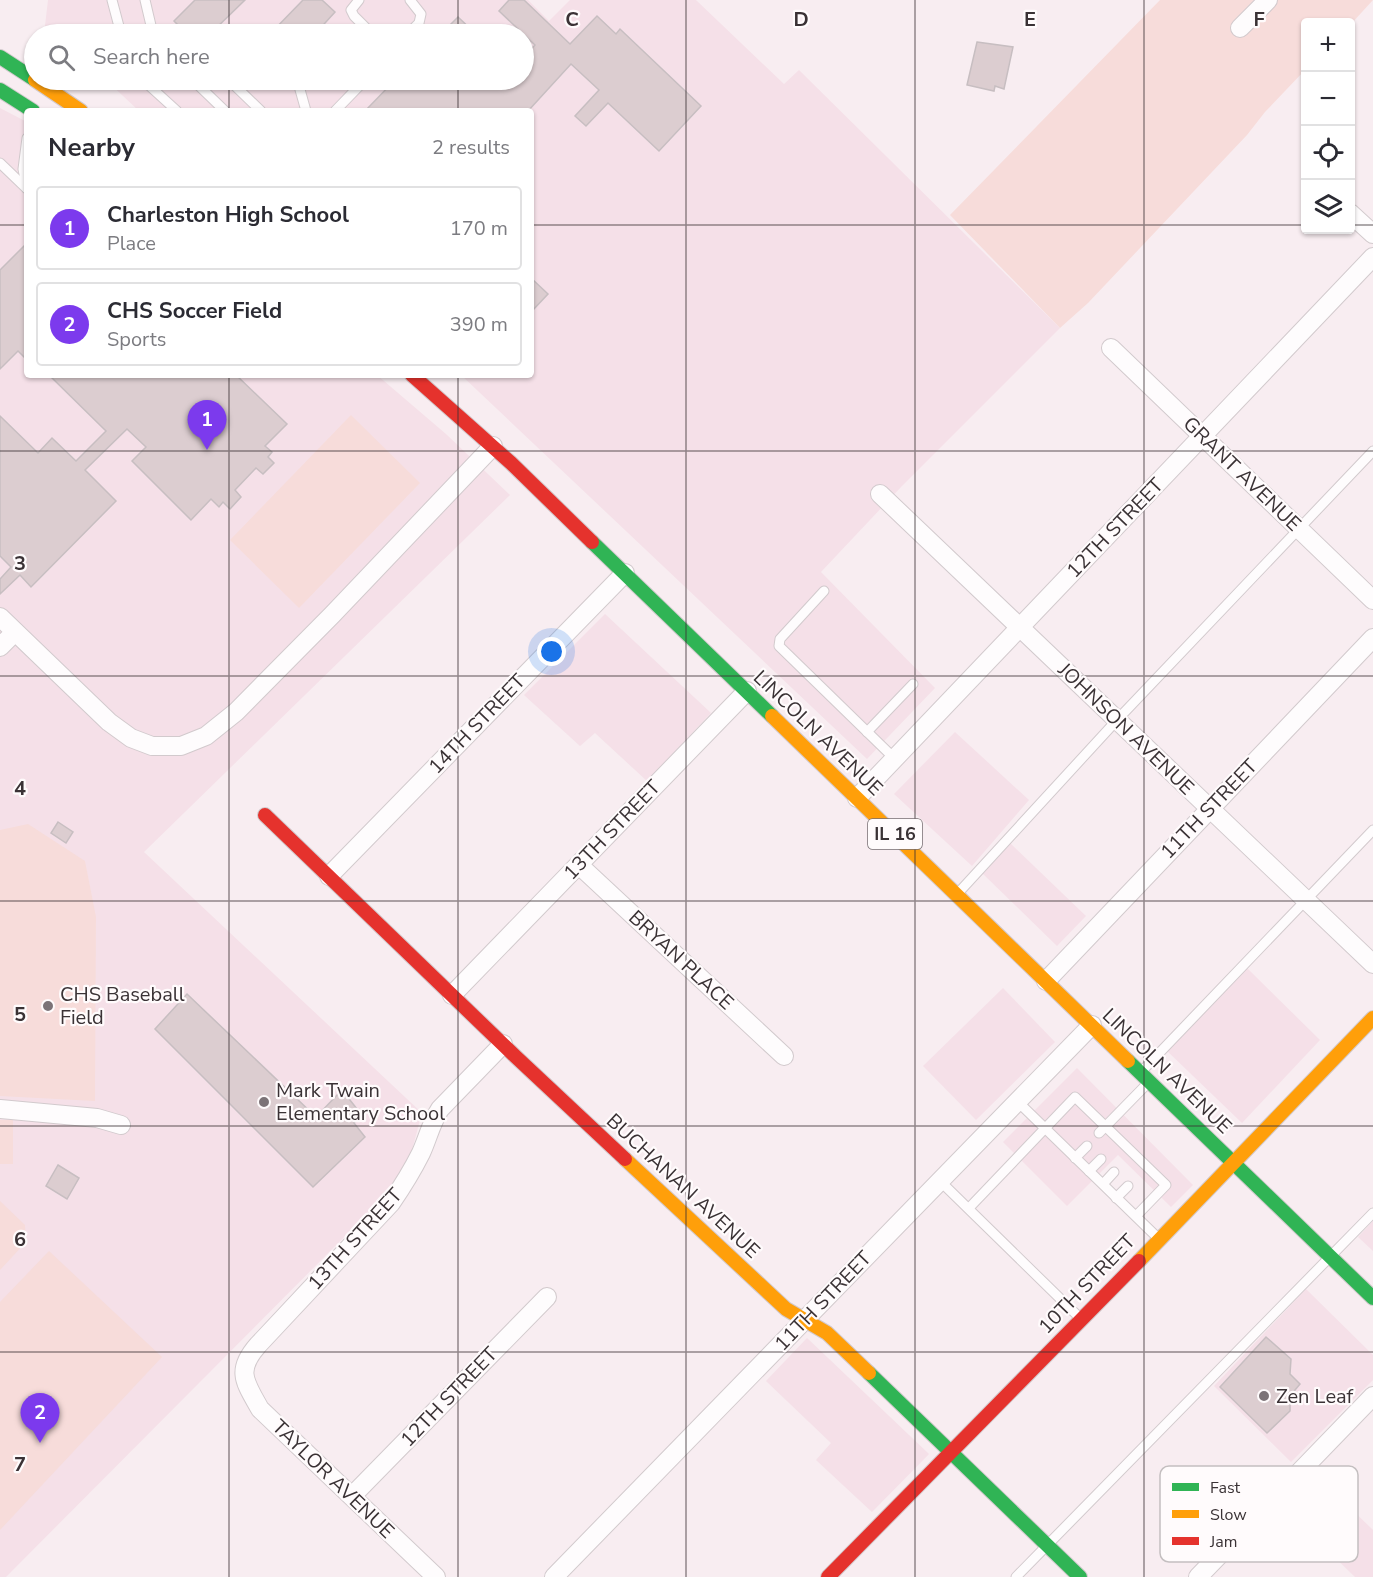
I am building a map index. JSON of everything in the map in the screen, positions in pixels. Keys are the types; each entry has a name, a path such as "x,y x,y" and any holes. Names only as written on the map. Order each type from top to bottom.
{"street":[{"path":"1240,28 1268,0"},
{"path":"0,57 24,85"},
{"path":"0,90 33,95 72,108"},
{"path":"1355,218 1373,234"},
{"name":"12TH STREET","path":"857,798 1373,258"},
{"name":"GRANT AVENUE","path":"1111,348 1373,600"},
{"name":"LINCOLN AVENUE","path":"415,378 493,446 1373,1298"},
{"path":"0,617 109,722 131,738 152,746 181,746 206,736 236,712 493,446"},
{"name":"JOHNSON AVENUE","path":"880,495 1373,964"},
{"name":"14TH STREET","path":"329,876 625,573"},
{"path":"0,647 15,632"},
{"name":"11TH STREET","path":"1046,981 1373,638"},
{"name":"13TH STREET","path":"452,995 747,691"},
{"name":"BUCHANAN AVENUE","path":"265,815 503,1044 786,1309 804,1322 827,1333 1080,1577"},
{"name":"BRYAN PLACE","path":"579,865 784,1056"},
{"name":"10TH STREET","path":"828,1577 1373,1018"},
{"name":"11TH STREET","path":"554,1577 1092,1025"},
{"name":"13TH STREET","path":"244,1372 246,1358 391,1203 408,1178 440,1109 503,1044"},
{"path":"0,1108 97,1118 121,1125"},
{"name":"12TH STREET","path":"352,1496 547,1297"},
{"name":"TAYLOR AVENUE","path":"244,1372 248,1387 260,1409 436,1577"},
{"path":"1305,1466 1373,1396"},
{"path":"1198,1577 1213,1562"}],"lane":[{"path":"112,0 118,24"},
{"path":"145,0 151,24"},
{"path":"359,0 351,10 362,24"},
{"path":"410,0 421,14 417,24"},
{"path":"154,90 174,108"},
{"path":"203,90 222,108"},
{"path":"239,90 258,108"},
{"path":"300,90 305,108"},
{"path":"338,108 355,90"},
{"path":"0,163 24,186"},
{"path":"957,894 1117,720 1373,451"},
{"path":"824,591 780,639 779,646 895,759"},
{"path":"867,732 913,684"},
{"path":"1102,1130 1145,1077 1373,830"},
{"path":"969,1208 1075,1097 1102,1130 1119,1140 1130,1157 1166,1185 1136,1216"},
{"path":"1017,1101 1159,1239"},
{"path":"1112,1148 1119,1140"},
{"path":"1075,1158 1087,1146"},
{"path":"1089,1171 1101,1159"},
{"path":"1102,1184 1114,1172"},
{"path":"940,1181 1081,1318"},
{"path":"1116,1198 1128,1186"},
{"path":"1016,1577 1373,1213"}],"shaded area":[{"path":"48,0 528,0 549,21 570,0 696,0 784,84 799,70 1060,328 902,486 821,572 935,688 867,759 464,378 534,378 534,108 136,108 117,90 534,90 534,24 45,24"},
{"path":"1160,0 1373,0 1355,20 1301,18 1301,74 1265,112 1247,135 1088,303 1060,328 950,215"},
{"path":"0,108 24,120 24,378 381,378 446,434 510,495 144,852 422,1113 409,1161 379,1202 6,1577 0,1577"},
{"path":"351,415 420,483 299,608 230,540"},
{"path":"605,614 711,713 647,781 595,733 580,746 524,695"},
{"path":"955,732 1029,800 972,866 894,794"},
{"name":"CHS Baseball Field","path":"28,824 85,861 96,917 95,1101 0,1096 0,830"},
{"path":"1010,843 1086,916 1057,946 982,873"},
{"path":"1247,968 1320,1040 1242,1123 1166,1050"},
{"path":"1003,988 1055,1042 976,1120 923,1066"},
{"path":"1077,1068 1193,1185 1171,1207 1118,1155 1067,1206 1003,1142"},
{"path":"0,1120 13,1120 13,1164 0,1164"},
{"path":"0,1201 25,1225 26,1242 0,1270"},
{"path":"1373,1221 1373,1251 1358,1237"},
{"path":"49,1251 162,1357 0,1530 0,1302"},
{"path":"1306,1289 1373,1355 1373,1380 1291,1462 1214,1386"},
{"path":"807,1338 929,1454 872,1512 816,1460 831,1443 766,1381"},
{"path":"1358,1516 1373,1530 1373,1577 1355,1577 1340,1562 1358,1562"}],"building":[{"path":"195,0 245,0 220,24 177,24 174,21"},
{"path":"303,0 322,0 335,12 324,24 280,24"},
{"path":"509,0 524,0 570,44 597,16 616,34 620,29 701,106 659,151 608,103 586,126 575,116 599,90 571,64 531,108 368,108 385,90 534,90 534,24 513,24 499,11"},
{"path":"458,17 465,24 451,24"},
{"path":"977,42 1013,47 1004,89 995,86 994,91 967,85"},
{"path":"24,246 24,357 18,351 0,369 0,270"},
{"path":"534,281 548,294 534,309"},
{"path":"52,378 239,378 287,424 265,446 272,452 268,457 274,463 263,474 256,468 235,490 241,497 230,509 223,502 219,507 211,499 191,520 132,461 146,447 127,429 85,470 116,501 31,587 20,575 0,594 0,579 11,567 0,556 0,416 38,453 52,438 76,461 106,431"},
{"path":"58,822 73,832 66,843 51,833"},
{"name":"Mark Twain Elementary School","path":"187,994 316,1117 342,1090 361,1114 354,1123 365,1137 313,1187 155,1029"},
{"path":"58,1165 79,1178 67,1199 46,1186"},
{"path":"1266,1337 1291,1359 1290,1374 1300,1384 1290,1396 1290,1411 1267,1433 1220,1387"}],"traffic: fast":[{"path":"0,57 24,73"},
{"path":"0,90 28,108"},
{"path":"592,542 772,716"},
{"path":"1128,1061 1373,1298"},
{"path":"869,1373 1080,1577"}],"traffic: slow":[{"path":"50,90 77,108"},
{"path":"772,716 1128,1061"},
{"path":"1139,1261 1373,1018"},
{"path":"625,1159 786,1309 827,1333 869,1373"}],"traffic: jam":[{"path":"415,378 511,463 592,542"},
{"path":"265,815 625,1159"},
{"path":"828,1577 1139,1261"}],"place":[{"name":"Charleston High School","path":"207,450"},
{"name":"CHS Baseball Field","path":"48,1006"},
{"name":"Mark Twain Elementary School","path":"264,1102"},
{"name":"Zen Leaf","path":"1264,1396"},
{"name":"CHS Soccer Field","path":"40,1443"}]}
